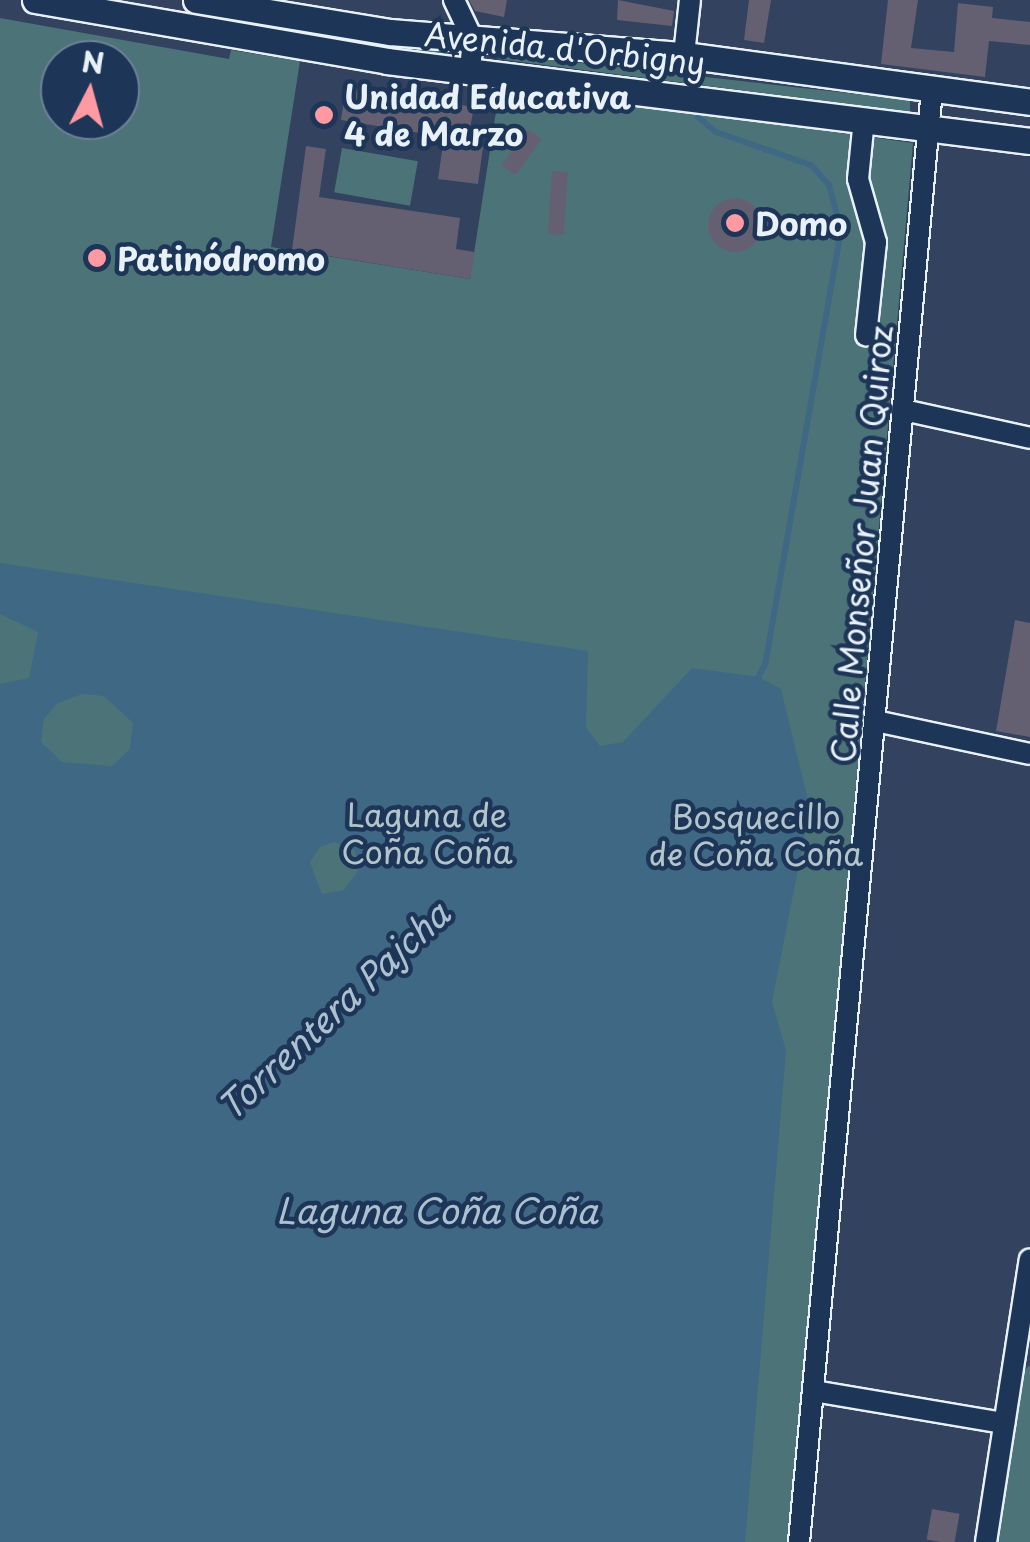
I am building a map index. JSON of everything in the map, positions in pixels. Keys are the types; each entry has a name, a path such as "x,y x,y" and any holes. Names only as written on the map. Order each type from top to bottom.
{"main road":[{"name":"Avenida d'Orbigny","path":"35,0 470,70 1030,140"},
{"name":"Avenida d'Orbigny","path":"196,0 472,40 684,54 1030,102"}],"street":[{"path":"454,0 472,40 470,70"},
{"path":"684,54 690,0"},
{"name":"Calle Monseñor Juan Quiroz","path":"800,1542 932,89"},
{"path":"864,119 858,180 876,242 866,334"},
{"path":"902,410 1030,438"},
{"path":"876,721 1030,754"},
{"path":"986,1542 1004,1423 1023,1349 1030,1259"},
{"path":"814,1392 1004,1423"}],"green space":[{"path":"106,0 449,49 448,55 394,50"},
{"name":"Laguna de Coña Coña","path":"0,18 123,40 40,40 40,140 140,140 140,43 229,59 231,50 300,61 271,247 470,279 500,86 913,143 789,1542 0,1542"},
{"path":"500,54 910,100 910,112 499,59"},
{"path":"342,148 418,161 410,206 334,192"},
{"path":"1030,1365 1030,1542 997,1542 1022,1372"}],"water":[{"name":"Laguna Coña Coña","path":"0,563 588,651 586,728 600,746 623,742 692,668 759,677 781,689 810,808 772,1002 786,1050 745,1542 0,1542 0,684 29,678 38,632 0,614","holes":["82,694 104,696 133,723 130,749 112,766 62,762 41,742 44,719 58,703","334,842 354,850 360,868 344,890 322,894 310,862 320,847"]}],"building":[{"path":"469,0 507,0 504,17 475,11"},
{"path":"618,0 674,11 672,26 617,20"},
{"path":"749,0 771,0 764,43 744,40"},
{"path":"888,0 918,0 911,48 954,52 958,3 993,7 992,18 1030,22 1030,45 989,41 985,77 881,64"},
{"path":"346,87 474,107 467,144 483,147 478,184 438,179 444,137 341,120"},
{"path":"528,129 542,139 515,175 502,165"},
{"path":"306,146 326,149 319,197 460,218 456,249 475,252 470,279 292,250"},
{"path":"552,171 568,172 564,235 548,234"},
{"name":"Domo","path":"735,198 754,206 762,225 754,244 735,252 716,244 708,225 716,206"},
{"path":"1015,620 1030,623 1030,737 996,731"},
{"path":"932,1509 960,1514 955,1542 927,1540"}],"waterway":[{"name":"Torrentera Pajcha","path":"698,117 716,132 811,165 829,185 841,230 765,664 756,682"}],"place":[{"name":"Unidad Educativa 4 de Marzo","path":"324,115"},
{"name":"Domo","path":"735,223"},
{"name":"Patinódromo","path":"97,258"}],"park label":[{"name":"Bosquecillo de Coña Coña","path":"756,836"}]}
